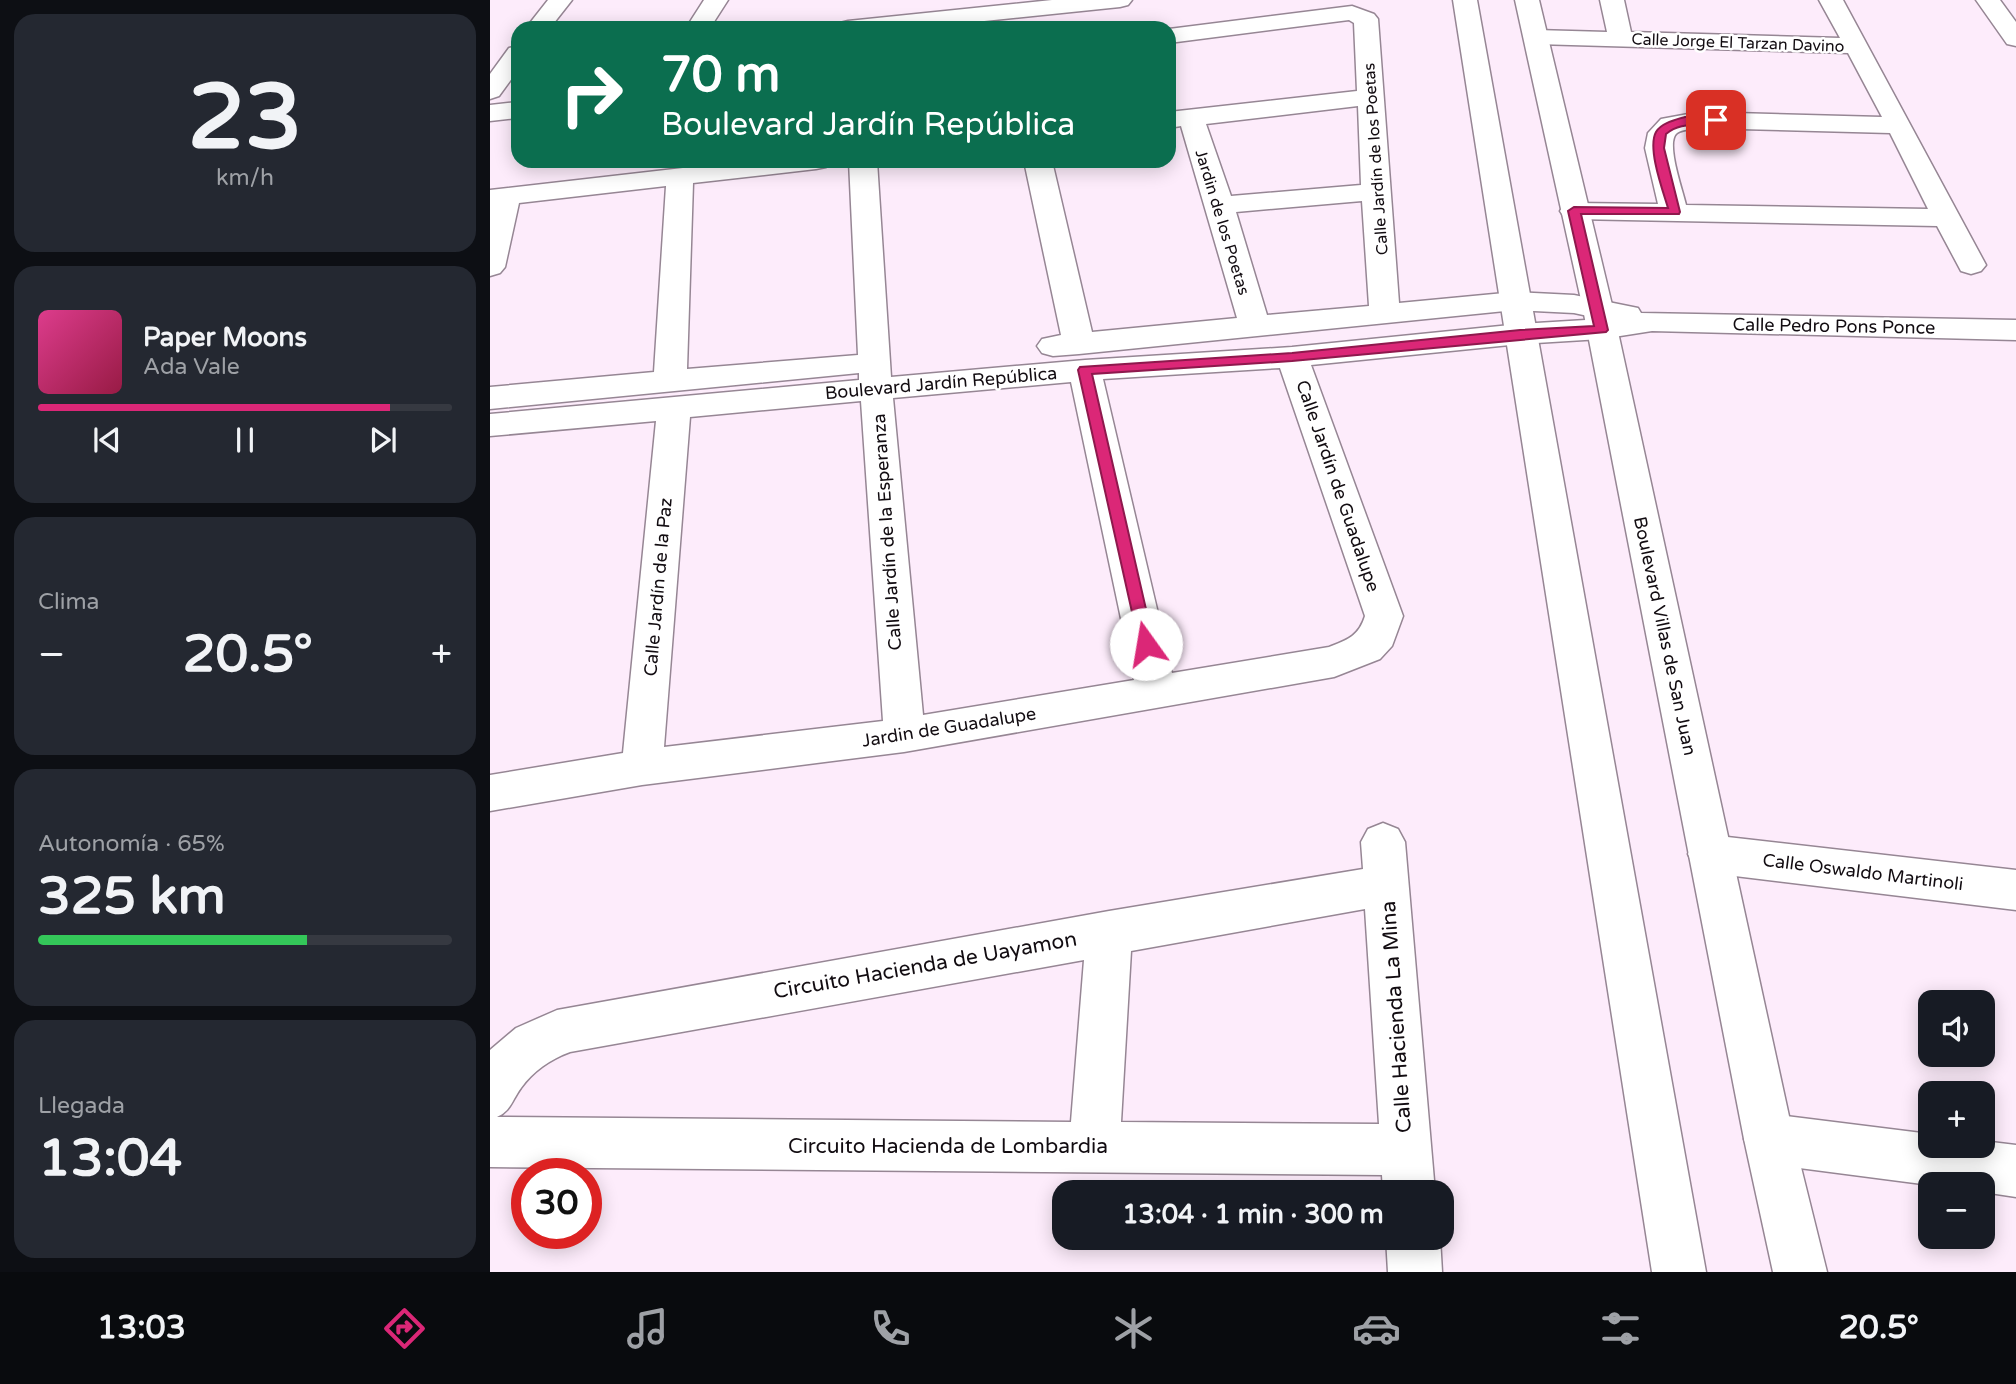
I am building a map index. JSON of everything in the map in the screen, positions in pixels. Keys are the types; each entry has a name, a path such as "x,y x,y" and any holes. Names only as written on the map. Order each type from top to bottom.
{"street":[{"path":"544,21 560,0"},
{"path":"702,21 716,0"},
{"path":"849,21 859,0"},
{"path":"894,21 997,6 1120,0"},
{"path":"1465,0 1679,1272"},
{"name":"Boulevard Villas de San Juan","path":"1527,0 1600,319 1769,1139 1800,1272"},
{"name":"Calle Jorge El Tarzan Davino","path":"1612,0 1620,39"},
{"name":"Calle Jorge El Tarzan Davino","path":"1831,0 1971,265"},
{"path":"1988,0 2016,39"},
{"name":"Calle Jardín de los Poetas","path":"1176,35 1353,13 1366,19 1375,192 1385,314"},
{"name":"Calle Jorge El Tarzan Davino","path":"1536,37 1856,46"},
{"path":"490,91 509,60"},
{"path":"1180,119 1371,97"},
{"path":"490,113 511,111"},
{"name":"Jardin de los Poetas","path":"1180,119 1220,205 1255,327"},
{"path":"1674,212 1658,148 1661,133 1671,125 1699,120 1899,125"},
{"path":"490,267 498,197 756,168"},
{"name":"Calle Jardín de la Esperanza","path":"863,168 875,376 904,735"},
{"path":"1040,168 1157,694"},
{"name":"Calle Jardín de la Paz","path":"642,767 672,394 680,177"},
{"path":"1220,205 1375,192"},
{"path":"1574,211 1945,218"},
{"name":"Boulevard Jardín República","path":"490,398 672,394 1082,357 1255,327 1385,314 1600,319"},
{"name":"Boulevard Jardín República","path":"1082,357 1292,357 1518,318"},
{"name":"Calle Pedro Pons Ponce","path":"1600,319 2016,330"},
{"name":"Calle Jardín de Guadalupe","path":"1292,357 1384,616"},
{"name":"Boulevard Jardín República","path":"490,425 672,394"},
{"name":"Jardin de Guadalupe","path":"490,793 642,767 904,735 1334,662 1366,648 1378,635 1384,616"},
{"name":"Calle Oswaldo Martinoli","path":"1710,854 2016,890"},
{"name":"Circuito Hacienda de Uayamon","path":"490,1095 512,1059 543,1037 570,1029 1109,932 1385,864"},
{"name":"Calle Hacienda La Mina","path":"1385,864 1408,1171"},
{"path":"1094,1147 1109,932"},
{"path":"1769,1139 2016,1171"},
{"name":"Circuito Hacienda de Lombardia","path":"490,1142 1094,1147 1408,1171"},
{"path":"1414,1250 1415,1272"}],"route":[{"path":"1146,644 1085,370 1292,357 1520,334 1601,330 1574,211 1674,212 1658,148 1661,133 1671,125 1685,121 1716,120"}]}
